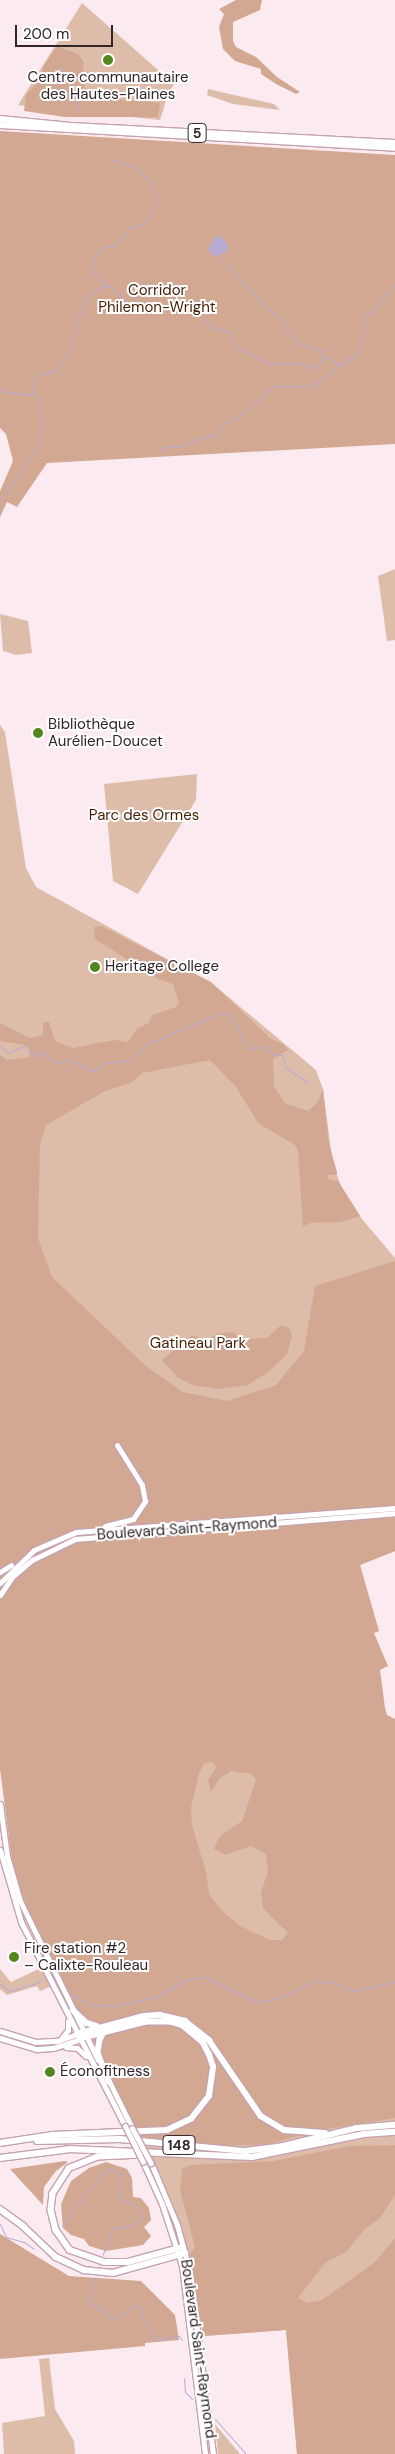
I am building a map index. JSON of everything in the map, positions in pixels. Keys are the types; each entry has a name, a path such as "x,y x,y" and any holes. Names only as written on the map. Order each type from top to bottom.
{"highway":[{"name":"5","path":"0,119 71,126 395,143"},
{"name":"5","path":"0,125 395,148"},
{"path":"0,2145 52,2135 162,2131 182,2125 201,2110 209,2096 212,2068 203,2043 183,2026 159,2021 106,2027 90,2024 73,2010"},
{"path":"82,2035 106,2027 160,2015 185,2021 209,2040 250,2104 272,2124 284,2130 309,2134 356,2128"},
{"path":"106,2027 98,2048 109,2081"},
{"name":"148","path":"0,2145 36,2141 108,2139 246,2151 279,2147 356,2128 395,2125"},
{"name":"148","path":"0,2158 70,2149 190,2156 266,2155 364,2134 395,2132"},
{"path":"181,2251 121,2263 82,2257 70,2250 60,2237 52,2217 52,2201 64,2175 90,2159 112,2155 190,2156"},
{"path":"0,2209 23,2226 56,2258 84,2270 113,2273 181,2251"}],"main road":[{"path":"76,1532 129,1521 143,1508 144,1490 117,1445"},
{"name":"Boulevard Saint-Raymond","path":"0,1583 26,1555 50,1541 76,1532 395,1508"},
{"name":"Boulevard Saint-Raymond","path":"0,1595 18,1572 32,1560 75,1539 395,1514"},
{"path":"0,1572 26,1555"},
{"name":"Boulevard Saint-Raymond","path":"0,1804 8,1856 20,1901 73,2010 95,2069 143,2162 181,2251"},
{"name":"Boulevard Saint-Raymond","path":"0,1850 21,1922 66,2013 82,2035 109,2081 151,2163 181,2251 213,2454"},
{"path":"57,2041 68,2030 66,2013"},
{"path":"0,2031 30,2042 57,2041 82,2035"},
{"path":"53,2048 82,2035"},
{"path":"0,2038 24,2047 77,2048 95,2069"},
{"name":"Boulevard Saint-Raymond","path":"198,2368 206,2454"}],"green space":[{"path":"236,0 262,0 260,10 233,22 233,41 236,47 256,57 277,77 300,92 296,94 276,84 261,74 261,69 235,61 223,49 219,27 224,14 219,9"},
{"path":"82,3 174,84 168,94 160,120 18,105"},
{"path":"57,46 78,54 84,62 82,77 85,88 108,98 160,103 158,117 65,117 24,111 26,95 41,79 43,67"},
{"path":"208,89 274,104 280,110 233,104 207,95"},
{"name":"Corridor Philemon-Wright","path":"0,131 395,155 395,444 47,463 17,507 7,502 0,517 0,491 13,461 6,434 0,428"},
{"path":"395,569 395,640 387,641 378,576"},
{"path":"0,614 28,621 32,653 16,655 3,651"},
{"name":"Gatineau Park","path":"0,725 5,732 26,868 36,887 214,985 316,1070 323,1089 332,1158 340,1184 362,1219 395,1258 395,1551 360,1565 395,1784 395,2454 297,2454 286,2330 203,2336 186,2243 166,2189 32,1921 17,1880 0,1768"},
{"name":"Parc des Ormes","path":"197,774 196,800 138,894 113,881 104,784"},
{"name":"Gatineau Park","path":"101,926 211,982 271,1039 283,1044 288,1050 273,1059 274,1087 286,1104 308,1111 317,1103 323,1089 329,1144 337,1172 336,1175 328,1175 328,1179 338,1181 360,1216 340,1222 310,1223 303,1227 298,1151 295,1145 258,1123 236,1087 210,1060 142,1073 133,1082 105,1091 46,1125 40,1144 38,1238 52,1277 147,1367 183,1392 227,1401 276,1385 304,1351 315,1286 395,1261 395,1551 360,1565 379,1631 374,1633 388,1666 380,1670 385,1708 387,1715 395,1719 395,2118 320,2130 268,2144 226,2146 140,2137 32,1921 17,1880 11,1854 0,1768 0,1055 7,1060 30,1057 29,1048 24,1045 0,1041 0,1023 30,1038 43,1035 43,1022 49,1022 55,1041 73,1048 114,1040 128,1042 138,1028 149,1023 152,1015 176,1007 179,1003 173,984 158,979 95,939 94,927","holes":["214,1763 216,1768 208,1780 211,1792 219,1779 231,1771 252,1774 256,1780 242,1821 219,1837 214,1849 225,1855 251,1846 266,1854 268,1871 261,1893 263,1908 288,1933 282,1940 270,1940 240,1926 220,1909 209,1894 206,1872 192,1825 191,1808 199,1773 204,1764"]},
{"path":"281,1325 289,1328 292,1336 287,1354 268,1372 248,1385 217,1389 193,1385 178,1378 162,1360 192,1335 209,1341 215,1334 232,1332 244,1339 267,1338"},
{"path":"43,1967 52,1986 40,1991 37,1986 7,1995 0,1989 0,1969 11,1982"},
{"path":"395,2145 395,2195 380,2218 365,2229 346,2252 325,2263 298,2298 307,2303 322,2300 375,2262 395,2238 395,2454 297,2454 286,2330 203,2336 189,2256 195,2247 180,2190 182,2169 191,2165 274,2161 349,2146"},
{"path":"68,2162 56,2171 44,2187 43,2205 10,2169"},
{"path":"106,2162 127,2169 132,2178 133,2197 141,2198 149,2208 151,2220 144,2227 151,2236 143,2245 106,2251 89,2246 84,2239 71,2235 63,2228 61,2204 71,2181 89,2168"},
{"path":"0,2234 69,2276 141,2281 175,2315 179,2340 145,2343 145,2346 0,2359"},
{"path":"49,2358 55,2409 74,2441 75,2454 4,2454 2,2423 45,2416 39,2359"},
{"path":"215,2424 240,2454 218,2454"}],"shaded area":[{"path":"220,236 228,245 227,252 214,257 208,249 215,237"}],"waterway":[{"path":"59,65 71,83 79,109"},
{"path":"106,286 93,272 94,256 106,246 115,247 129,227 142,225 153,212 155,202 153,183 135,167 113,160"},
{"path":"220,257 269,311 280,318 289,333 301,344 323,351 324,357"},
{"path":"0,391 32,395 36,376 57,370 70,349 77,319 85,306 85,298 101,287 111,286 124,300 132,303 145,286 165,285 187,312 198,313 213,328 231,332 236,347 271,364 296,363 315,368 324,357 341,365 360,351 365,316 377,306 395,284"},
{"path":"159,448 181,446 197,439 216,435 226,423 239,417 273,386 312,386 341,365"},
{"path":"0,500 36,450 43,421 34,392"},
{"path":"0,1046 8,1053 23,1046 34,1056 41,1051 56,1064 67,1059 93,1071 105,1063 130,1060 147,1044 223,1012 231,1015 232,1021 239,1026 238,1031 247,1048 267,1047 273,1055 282,1055 286,1068 307,1082"},
{"path":"69,1993 93,2005 114,2006 156,1997 185,1980 205,1977 257,2002 280,1998 312,1981 334,1982 353,1991 395,1982"},
{"path":"0,1984 10,1991 40,1982"},
{"path":"62,2226 101,2174 111,2169 122,2174 119,2197 139,2208 140,2219 131,2226 112,2228 103,2254"},
{"path":"0,2224 6,2237 24,2242 34,2249"},
{"path":"95,2278 90,2289 89,2301 113,2319 136,2305 156,2340 179,2336 182,2340"},
{"path":"184,2378 185,2392 192,2399"},
{"path":"215,2419 246,2454"}],"place":[{"name":"Centre communautaire des Hautes-Plaines","path":"108,60"},
{"name":"Bibliothèque Aurélien-Doucet","path":"38,733"},
{"name":"Heritage College","path":"95,967"},
{"name":"Fire station #2 – Calixte-Rouleau","path":"14,1957"},
{"name":"Éconofitness","path":"50,2072"}]}
